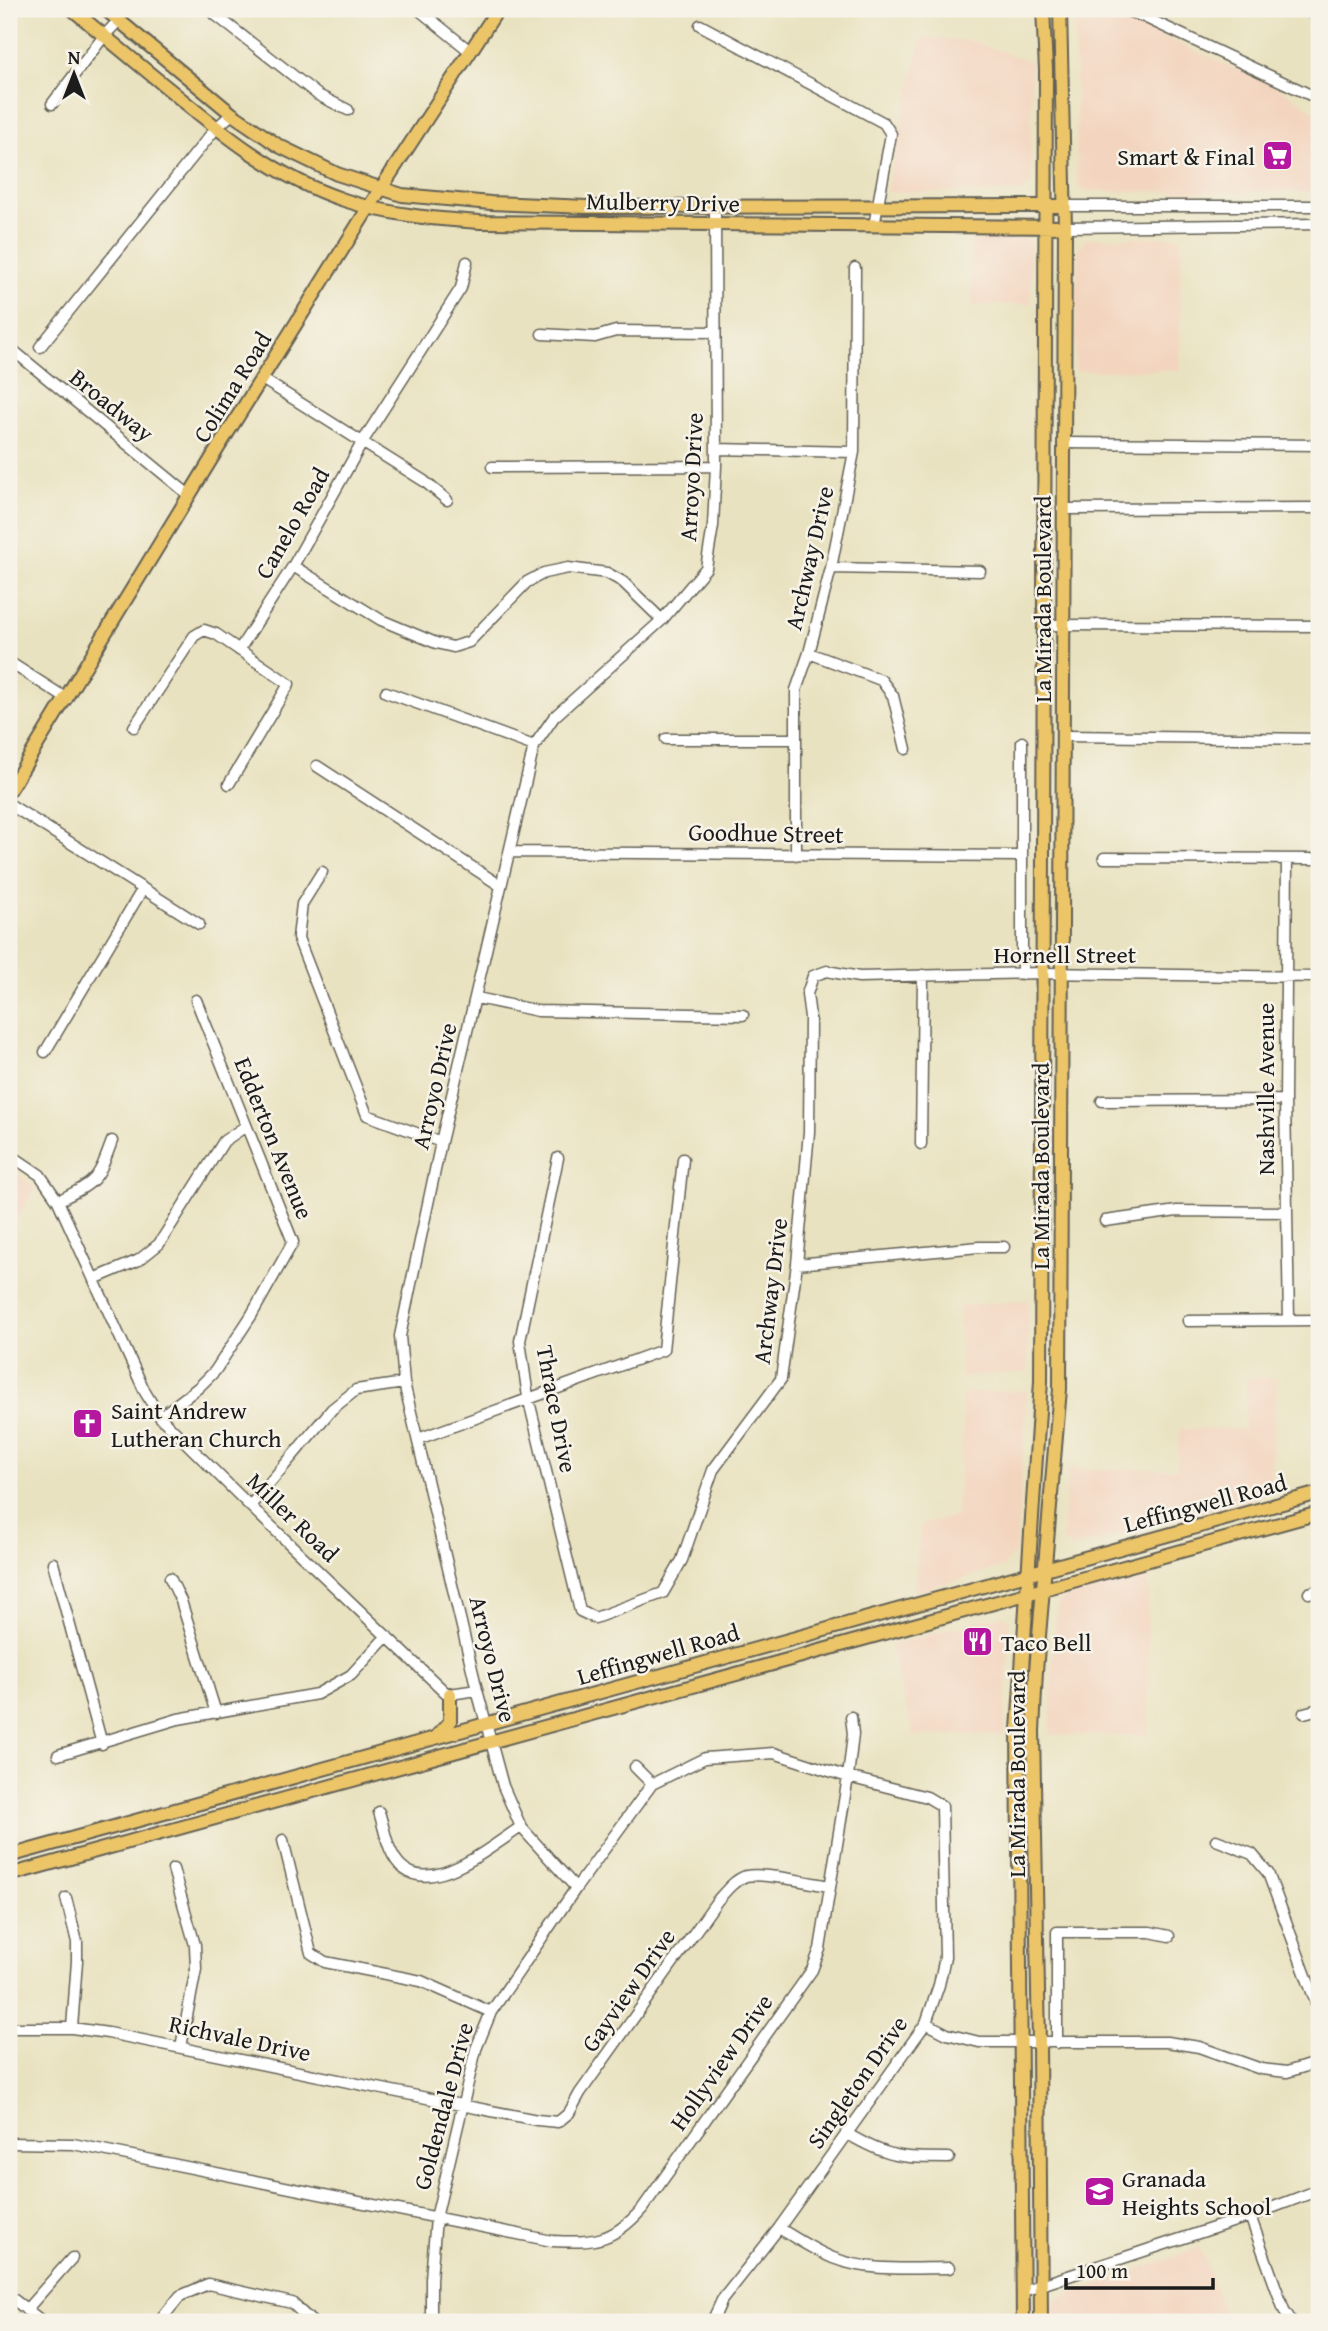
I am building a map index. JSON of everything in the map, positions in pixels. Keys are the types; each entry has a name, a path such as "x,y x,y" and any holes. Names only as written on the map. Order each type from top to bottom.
{"main road":[{"name":"Mulberry Drive","path":"72,9 216,128 251,153 286,175 343,200 390,213 433,219 1065,227"},
{"name":"Mulberry Drive","path":"106,9 232,114 279,146 337,174 402,195 491,203 587,206 1064,206"},
{"name":"Colima Road","path":"9,791 369,207 498,9"},
{"name":"La Mirada Boulevard","path":"1023,2322 1018,1730 1041,1381 1046,50 1043,9"},
{"name":"La Mirada Boulevard","path":"1041,2322 1040,2042 1034,1729 1036,1671 1060,1389 1065,227 1060,9"},
{"name":"Leffingwell Road","path":"9,1856 1319,1493"},
{"name":"Leffingwell Road","path":"9,1875 1319,1513"},
{"path":"435,1738 450,1722 450,1694"}],"street":[{"path":"208,9 318,95 348,110"},
{"path":"418,9 471,52"},
{"path":"1122,9 1319,99"},
{"path":"52,104 104,36 120,20"},
{"path":"700,25 884,123 891,134 874,226"},
{"path":"40,347 216,128 232,114"},
{"name":"Arroyo Drive","path":"576,1888 521,1827 503,1786 477,1690 404,1383 400,1336 441,1142 477,998 534,746 554,717 662,620 706,568 713,526 716,466 715,205"},
{"name":"Mulberry Drive","path":"1064,206 1319,206"},
{"name":"Mulberry Drive","path":"1065,227 1319,224"},
{"name":"Canelo Road","path":"239,650 293,566 363,441 461,288 467,262"},
{"name":"Archway Drive","path":"796,855 796,690 809,653 831,568 854,452 855,268"},
{"path":"542,334 595,337 617,331 715,332"},
{"name":"Broadway","path":"9,347 189,495"},
{"path":"262,379 363,441 424,481 447,500"},
{"path":"1063,443 1319,445"},
{"path":"716,449 854,452"},
{"path":"492,467 716,466"},
{"path":"1062,509 1319,508"},
{"path":"293,566 381,620 436,643 453,647 469,642 527,582 544,573 568,568 607,573 623,583 662,620"},
{"path":"831,568 980,571"},
{"path":"1043,625 1319,626"},
{"path":"134,727 194,636 204,630 216,634 289,684 229,784"},
{"path":"809,653 881,680 893,696 906,749"},
{"path":"9,662 67,699"},
{"path":"386,692 534,746"},
{"path":"1063,736 1319,739"},
{"path":"666,739 795,739"},
{"path":"1021,742 1022,974"},
{"path":"317,766 501,886"},
{"path":"9,803 199,924"},
{"name":"Goodhue Street","path":"509,852 1021,856"},
{"path":"1104,858 1319,859"},
{"name":"Nashville Avenue","path":"1287,859 1285,1100 1289,1320"},
{"path":"322,872 302,904 298,938 366,1115 441,1142"},
{"path":"45,1052 142,890"},
{"name":"Hornell Street","path":"813,976 827,971 859,976 1043,973 1319,977"},
{"path":"921,1144 923,975"},
{"name":"Archway Drive","path":"595,1618 663,1593 682,1560 713,1470 781,1378 797,1264 809,1132 810,1017 807,994 813,976"},
{"path":"477,998 538,1011 743,1015"},
{"name":"Edderton Avenue","path":"160,1417 215,1371 251,1316 293,1242 197,1000"},
{"path":"1102,1101 1285,1100"},
{"path":"94,1279 139,1260 159,1244 224,1141 246,1126"},
{"path":"58,1201 91,1184 101,1170 112,1141"},
{"name":"Miller Road","path":"9,1154 40,1175 58,1201 145,1392 160,1417 250,1506 450,1694"},
{"name":"Thrace Drive","path":"558,1158 520,1341 528,1397 580,1611 595,1618"},
{"path":"418,1439 663,1350 683,1159"},
{"path":"1105,1221 1177,1212 1286,1212"},
{"path":"797,1264 1004,1247"},
{"path":"1188,1321 1319,1320"},
{"path":"250,1506 332,1409 348,1396 356,1390 404,1383"},
{"path":"53,1563 103,1744"},
{"path":"170,1578 181,1601 216,1713"},
{"path":"58,1755 103,1744 178,1719 317,1695 351,1675 387,1636"},
{"path":"450,1694 477,1690"},
{"path":"1304,1713 1319,1709"},
{"name":"Hollyview Drive","path":"9,2144 73,2144 552,2241 580,2242 606,2238 627,2227 642,2209 813,1970 820,1949 848,1777 853,1734 851,1717"},
{"name":"Goldendale Drive","path":"431,2322 436,2218 461,2105 476,2049 491,2012 652,1784 705,1758 774,1753 848,1777"},
{"path":"635,1767 652,1784"},
{"name":"Singleton Drive","path":"712,2322 722,2300 779,2228 926,2023 940,1985 945,1957 943,1806 927,1797 848,1777"},
{"path":"379,1812 390,1850 400,1865 419,1875 436,1876 452,1871 521,1827"},
{"path":"283,1840 311,1953 325,1962 421,1981 491,2012"},
{"path":"1216,1840 1252,1854 1268,1873 1319,2011"},
{"path":"173,1869 195,1945 196,1969 181,2047"},
{"name":"Gayview Drive","path":"461,2105 558,2122 569,2113 580,2093 717,1901 732,1884 747,1876 763,1876 829,1886"},
{"path":"66,1898 77,1942 78,1961 72,2028"},
{"path":"1057,2043 1057,1932 1150,1932 1170,1936"},
{"path":"926,2023 947,2034 979,2042 1167,2042 1199,2047 1261,2069 1287,2072 1319,2063"},
{"name":"Richvale Drive","path":"9,2028 72,2028 181,2047 461,2105"},
{"path":"846,2133 889,2155 906,2158 949,2158"},
{"path":"1023,2291 1250,2216 1319,2190"},
{"path":"1250,2216 1284,2310 1292,2322"},
{"path":"779,2228 811,2248 835,2259 859,2265 883,2268 949,2268"},
{"path":"26,2310 72,2258"},
{"path":"159,2322 180,2296 208,2284 292,2303 312,2322"},
{"path":"9,2296 43,2322"}],"shaded area":[{"path":"1085,15 1113,23 1138,26 1278,87 1319,114 1319,192 1084,191 1077,184 1075,25 1076,19"},
{"path":"922,38 971,41 1031,62 1031,183 1021,192 886,192"},
{"path":"971,236 1023,237 1030,242 1031,304 972,305"},
{"path":"1181,237 1180,370 1075,371 1078,248 1088,238"},
{"path":"9,1167 36,1188 9,1231"},
{"path":"1028,1300 1028,1372 961,1377 960,1306"},
{"path":"1247,1378 1277,1378 1269,1494 1072,1548 1062,1539 1068,1469 1177,1469 1180,1429 1244,1429"},
{"path":"1027,1390 1016,1551 1003,1567 914,1592 921,1525 956,1515 963,1436 962,1394"},
{"path":"1148,1574 1148,1735 1050,1735 1053,1650 1058,1603 1063,1598"},
{"path":"1002,1615 1010,1620 1004,1734 914,1736 890,1645"},
{"path":"1200,2247 1226,2322 1054,2322 1054,2306 1059,2298"}],"waterway":[{"path":"1294,9 1319,24"}],"place":[{"name":"Smart & Final","path":"1278,156"},
{"name":"Saint Andrew Lutheran Church","path":"88,1424"},
{"name":"Taco Bell","path":"978,1642"},
{"name":"Granada Heights School","path":"1099,2192"}]}
